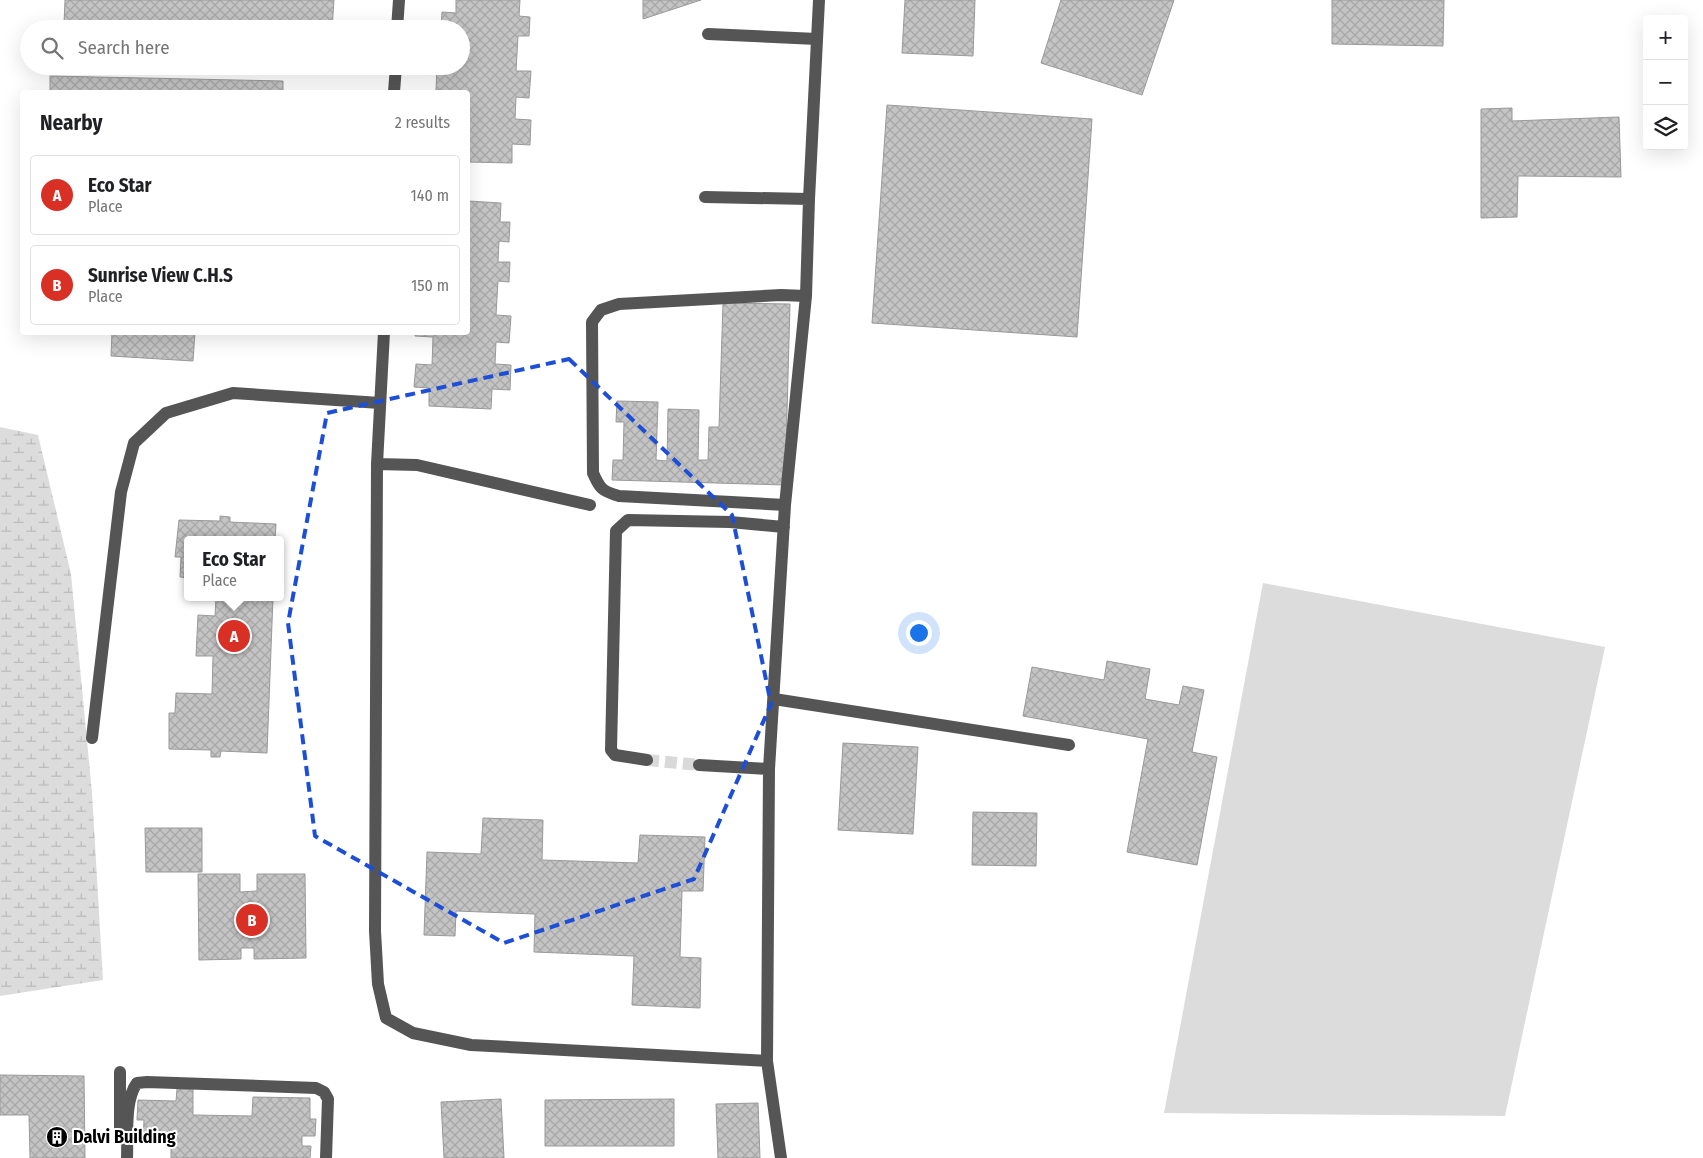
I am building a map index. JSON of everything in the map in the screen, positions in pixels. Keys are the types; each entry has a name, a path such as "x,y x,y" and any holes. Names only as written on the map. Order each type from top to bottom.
{"street":[{"path":"398,20 399,0"},
{"path":"781,1158 767,1061 769,769 785,506 806,296 819,0"},
{"path":"708,34 817,39"},
{"path":"394,90 395,75"},
{"path":"705,197 809,199"},
{"path":"785,506 618,496 606,492 598,486 594,473 592,322 601,310 619,304 781,295 806,296"},
{"path":"384,335 377,464 375,931 378,984 386,1018 413,1033 471,1045 767,1061"},
{"path":"92,738 121,492 134,443 166,413 233,393 380,402"},
{"path":"377,464 418,465 590,506"},
{"path":"647,760 615,754 610,750 616,531 628,520 730,522 784,527"},
{"path":"774,699 1069,744"},
{"path":"699,765 769,769"},
{"path":"120,1072 120,1158"},
{"path":"127,1158 129,1099 132,1089 137,1083 147,1082 316,1088 324,1092 328,1099 326,1158"}],"highlighted area":[{"path":"569,359 732,515 771,704 694,879 504,943 315,836 288,623 327,413"}],"green space":[{"path":"0,427 38,435 71,574 92,793 103,980 0,996"},
{"path":"1263,583 1605,647 1505,1116 1164,1113"}],"building":[{"path":"65,0 334,0 333,20 64,20"},
{"path":"456,0 520,0 519,16 530,17 529,36 518,36 516,71 531,71 529,98 516,97 515,119 531,120 530,145 512,144 512,163 470,162 470,90 436,90 437,75 470,75 470,20 442,20 442,12 456,13"},
{"path":"643,0 701,0 643,19"},
{"path":"905,0 975,0 973,56 902,53"},
{"path":"1061,0 1174,0 1142,95 1041,63"},
{"path":"1332,0 1444,0 1443,46 1332,44"},
{"path":"50,76 283,81 283,90 50,90"},
{"path":"887,105 1092,119 1077,337 872,323"},
{"path":"1512,108 1512,121 1619,117 1621,177 1518,176 1517,217 1481,218 1481,109"},
{"path":"470,201 501,203 500,222 510,222 509,242 499,241 498,262 510,262 509,282 498,281 496,315 511,316 509,343 496,342 495,364 511,365 510,390 492,389 491,409 429,406 429,388 414,387 416,364 432,365 433,337 415,336 470,335"},
{"path":"723,303 790,304 785,485 612,480 613,460 623,460 624,422 616,422 617,401 658,402 656,460 667,461 668,409 699,410 698,460 708,460 709,427 719,427"},
{"path":"112,335 195,335 193,361 111,356"},
{"path":"220,516 230,517 230,522 276,524 275,536 184,536 184,578 180,577 181,557 175,557 179,520 220,521"},
{"path":"216,601 273,601 267,753 221,751 220,757 211,757 211,750 169,749 169,713 175,713 176,693 212,694 213,656 196,656 198,615 215,616"},
{"path":"1107,661 1150,669 1145,699 1179,705 1183,686 1204,690 1192,752 1217,757 1197,865 1127,852 1148,739 1023,716 1032,667 1104,680"},
{"path":"843,743 918,747 913,834 838,830"},
{"path":"973,812 1037,813 1036,866 972,865"},
{"path":"483,818 543,820 542,860 638,863 640,835 705,837 703,891 682,891 680,957 701,958 700,1008 632,1005 634,956 534,952 535,914 456,911 455,936 424,935 427,852 481,854"},
{"path":"145,828 202,828 202,872 146,872"},
{"path":"198,874 240,874 240,892 257,891 257,874 305,874 306,958 254,959 254,948 241,948 241,959 199,960"},
{"name":"Dalvi Building","path":"0,1075 84,1076 85,1158 30,1158 29,1115 0,1115"},
{"path":"177,1089 193,1089 193,1115 252,1116 253,1097 310,1098 310,1119 316,1119 315,1136 302,1136 302,1146 311,1146 310,1158 171,1158 171,1142 143,1142 144,1120 137,1120 138,1100 176,1101"},
{"path":"501,1099 504,1158 444,1158 441,1102"},
{"path":"674,1099 674,1146 545,1146 545,1100"},
{"path":"758,1103 760,1158 718,1158 716,1104"}],"tunnel":[{"path":"647,760 699,765"}],"place":[{"name":"Eco Star","path":"234,636"},
{"name":"Sunrise View C.H.S","path":"252,920"},
{"name":"Dalvi Building","path":"57,1137"}]}
